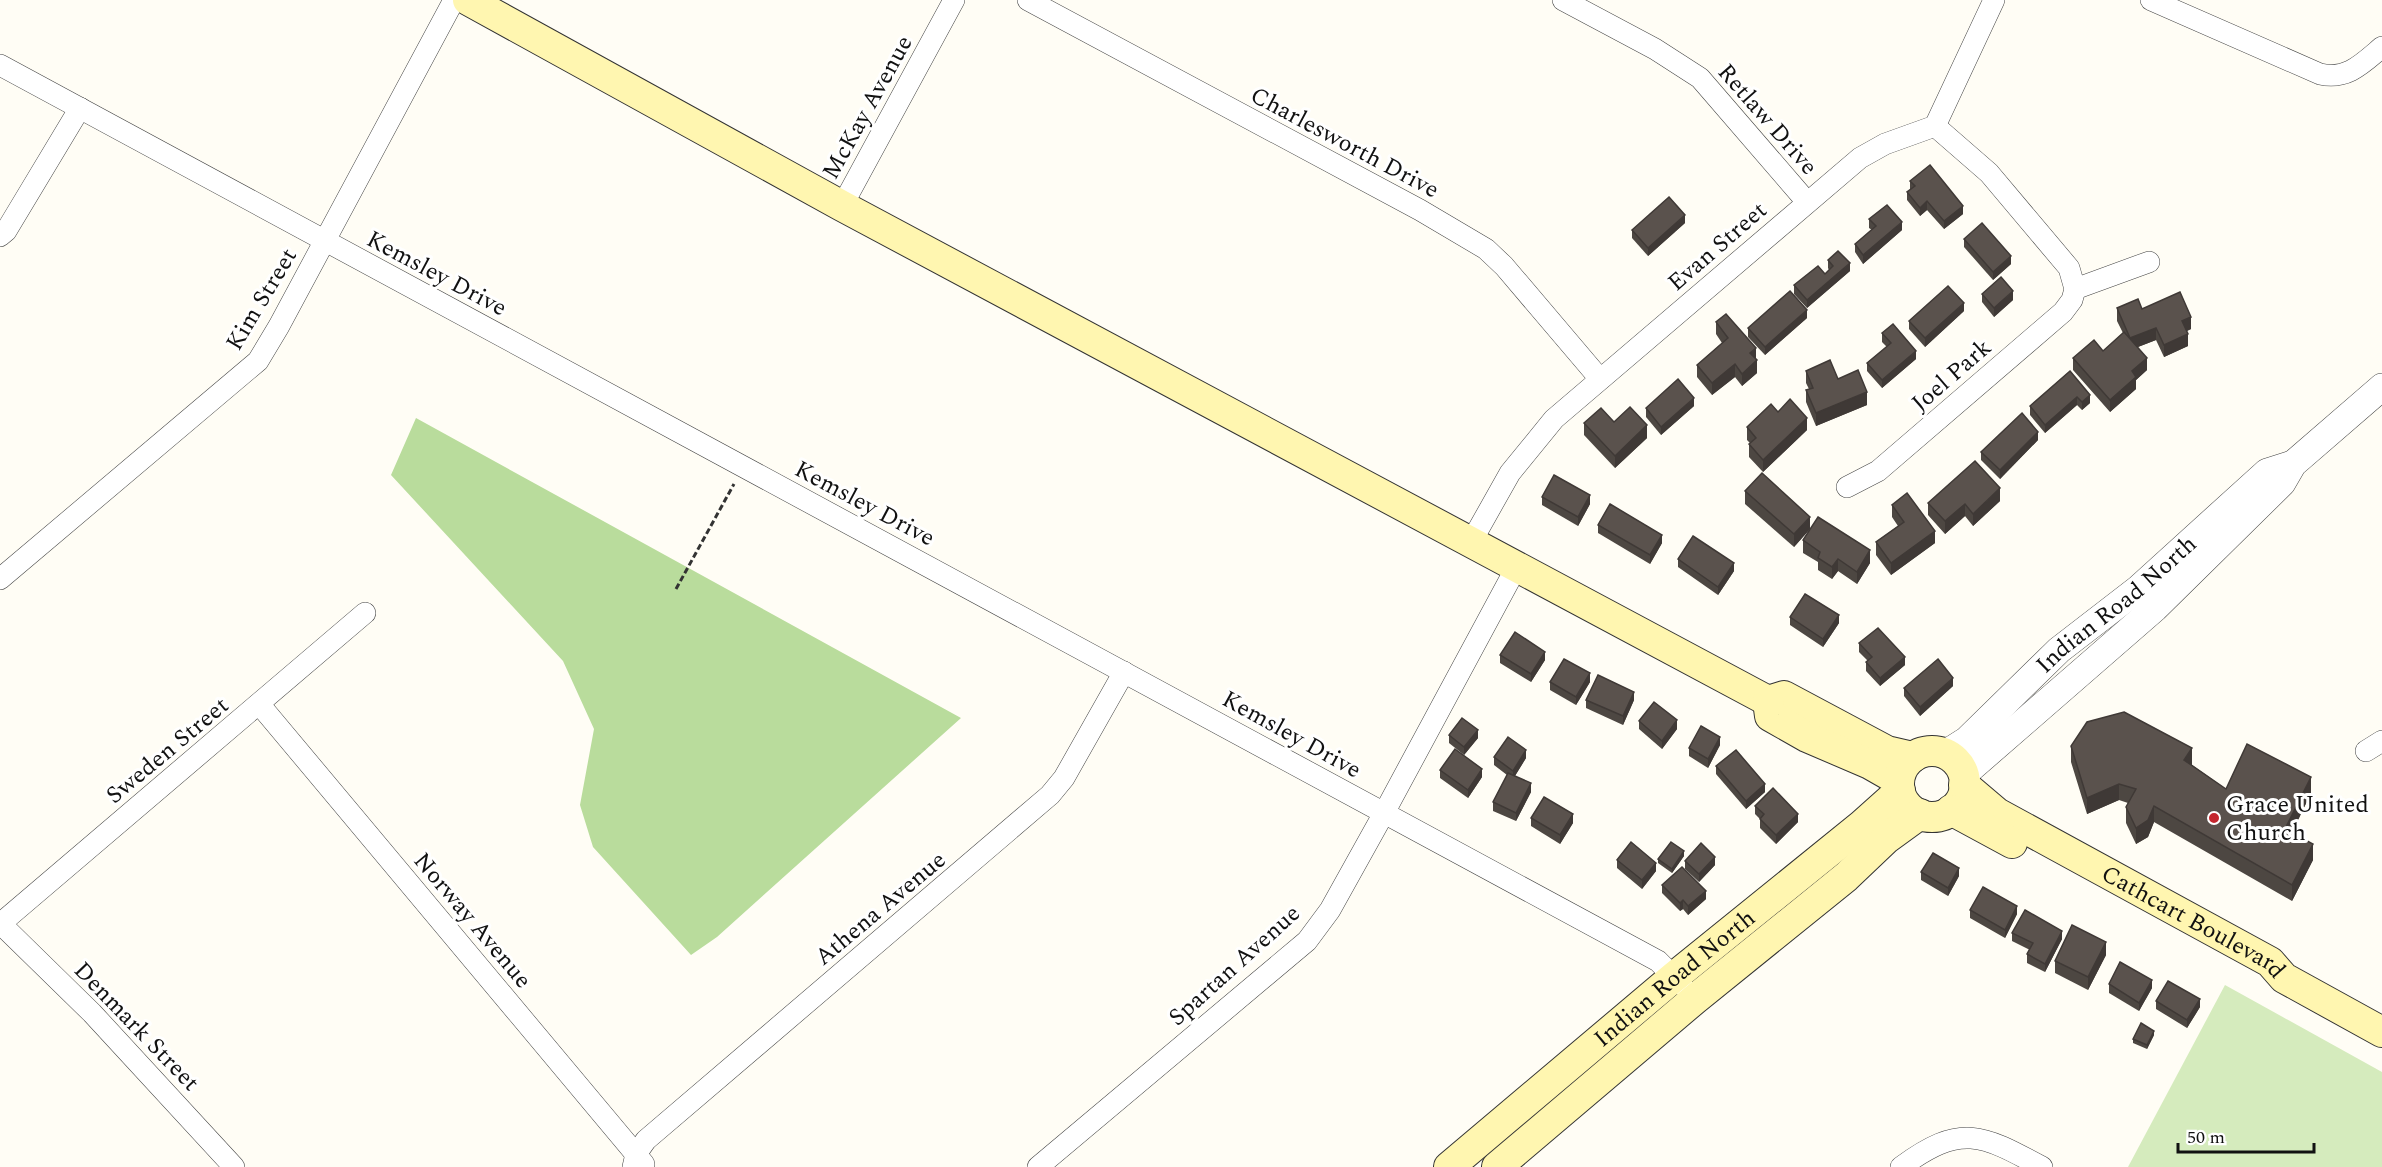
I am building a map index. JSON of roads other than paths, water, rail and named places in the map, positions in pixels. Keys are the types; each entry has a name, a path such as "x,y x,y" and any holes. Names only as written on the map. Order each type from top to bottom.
{"main road":[{"path":"468,0 842,206 1470,544 1768,701 1770,716 1807,737 1904,777"},
{"path":"1929,752 1956,781 1933,817 1920,814 1905,803 1904,777 1929,752"},
{"name":"Indian Road North","path":"1449,1167 1904,777"},
{"name":"Cathcart Boulevard","path":"1956,781 2265,979 2284,978 2382,1032"},
{"name":"Indian Road North","path":"1497,1167 1695,999 1846,877 1907,822 1920,814"}],"street":[{"name":"Kim Street","path":"0,579 247,372 273,336 454,0"},
{"name":"McKay Avenue","path":"842,206 954,0"},
{"name":"Charlesworth Drive","path":"1028,0 1420,210 1486,249 1504,266 1600,379"},
{"name":"Retlaw Drive","path":"1563,0 1655,49 1700,78 1807,202"},
{"path":"1994,0 1935,126 1970,154 1989,173 2069,268 2075,289 2149,262"},
{"path":"2151,0 2320,74 2333,77 2356,69 2382,47"},
{"name":"Kemsley Drive","path":"0,64 1658,962 1695,999"},
{"path":"0,236 6,231 80,108"},
{"name":"Evan Street","path":"1470,544 1500,488 1530,445 1554,419 1807,202 1873,150 1935,126"},
{"name":"Joel Park","path":"1847,486 1878,471 2063,312 2072,300 2075,289"},
{"name":"Indian Road North","path":"1956,781 2186,579 2282,483 2293,464 2382,387"},
{"name":"Spartan Avenue","path":"1038,1167 1306,941 1330,910 1516,568"},
{"name":"Sweden Street","path":"0,924 260,705 365,613"},
{"name":"Athena Avenue","path":"638,1163 646,1140 1050,795 1064,778 1124,672"},
{"name":"Norway Avenue","path":"260,705 638,1163"},
{"name":"Denmark Street","path":"0,924 92,1013 234,1167"},
{"path":"1901,1167 1940,1143 1961,1137 1979,1138 2000,1144 2042,1167"}],"place":[{"name":"Grace United Church","path":"2214,818"}]}
